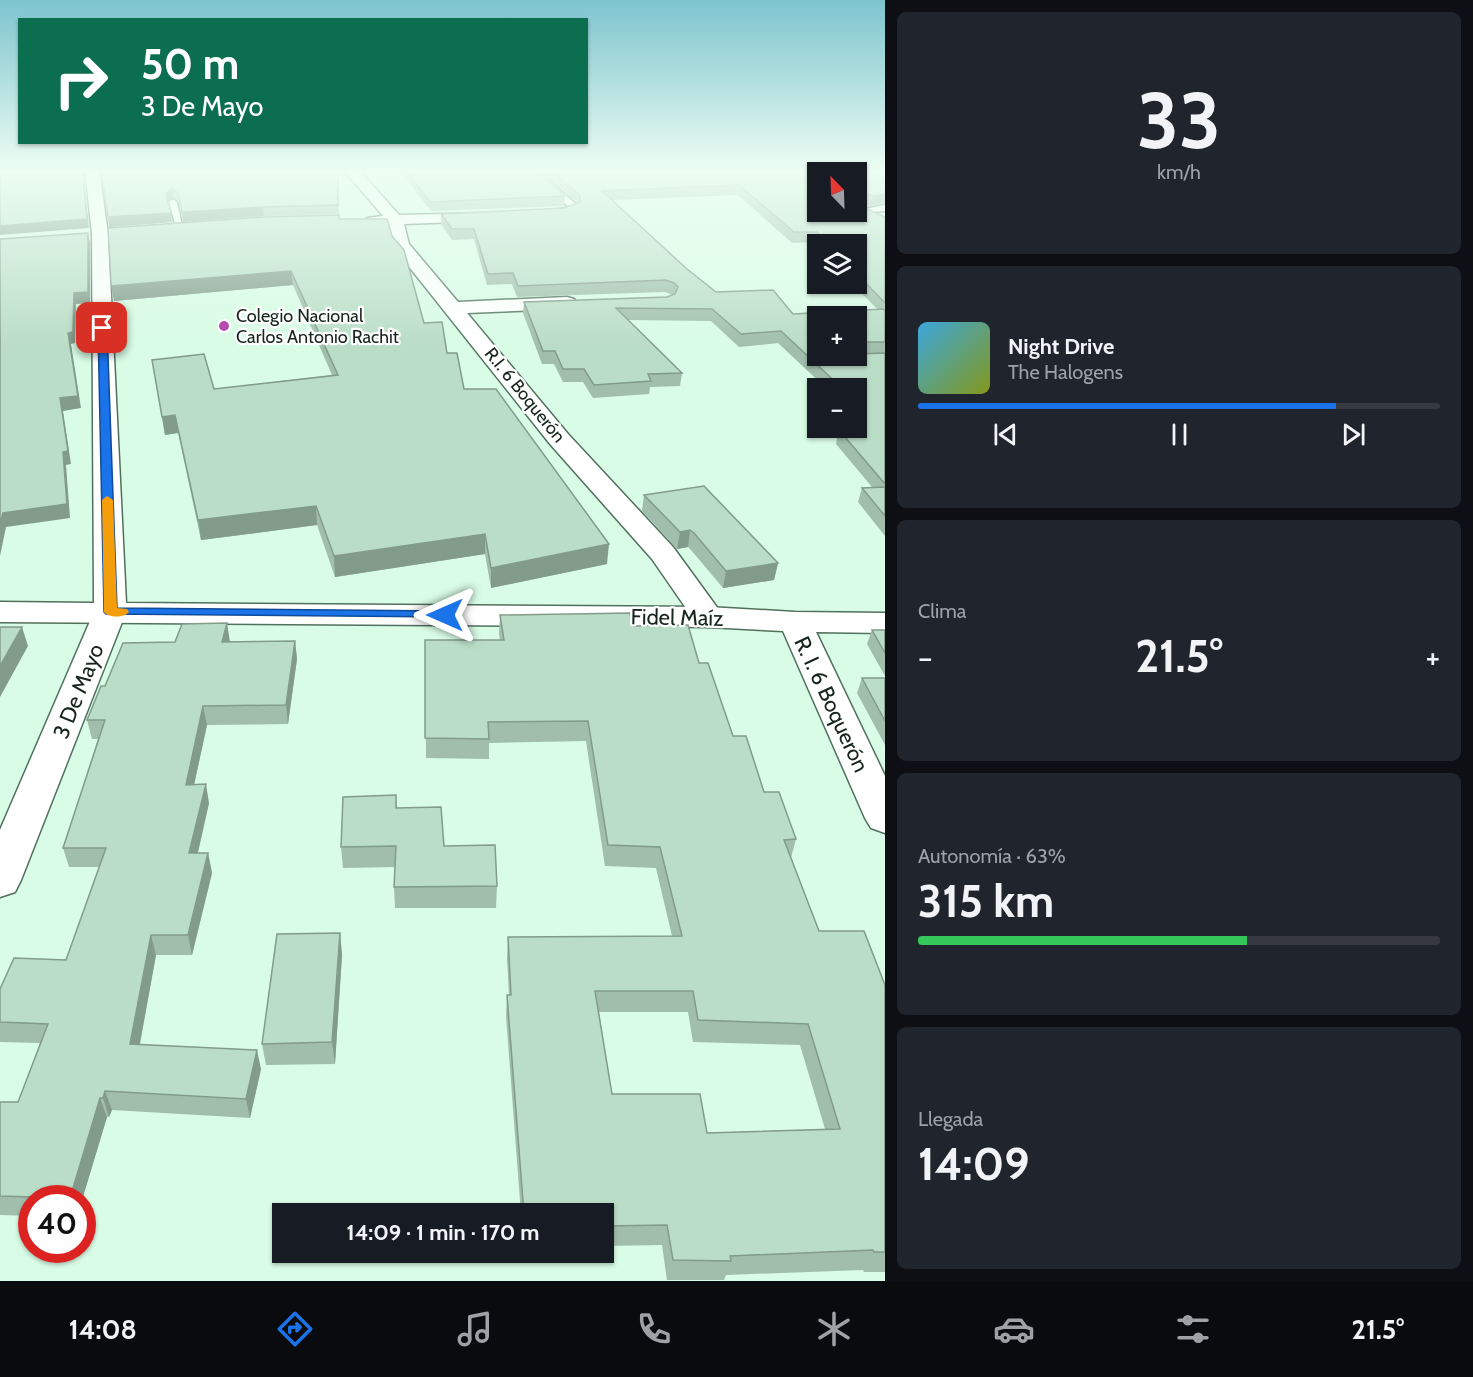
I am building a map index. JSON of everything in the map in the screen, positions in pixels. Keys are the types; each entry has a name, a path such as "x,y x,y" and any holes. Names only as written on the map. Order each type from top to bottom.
{"street":[{"name":"3 De Mayo","path":"0,880 111,612 99,229"},
{"name":"R.I. 6 Boquerón","path":"397,229 401,245 559,439 663,553 708,617"},
{"path":"453,308 583,303"},
{"name":"Fidel Maíz","path":"0,612 708,617 795,622 885,623"},
{"name":"R. I. 6 Boquerón","path":"795,622 885,818"}],"building":[{"path":"108,229 390,229 392,236 404,250 424,323 442,322 447,353 457,353 464,389 496,389 609,544 491,568 485,534 334,556 316,506 198,520 175,415 162,417 152,360 204,354 214,389 338,375 291,271 111,286"},
{"path":"452,229 643,229 716,292 773,290 793,314 807,313 807,355 781,331 741,334 712,309 616,308 682,373 648,374 651,381 594,385 584,369 563,369 555,351 543,351 524,302 667,297 675,294 678,287 666,280 518,286 513,273 488,274 474,229"},
{"path":"790,229 885,229 885,303 867,284 867,234 819,234 817,232 794,232"},
{"path":"88,233 88,292 74,293 73,332 68,333 78,396 60,398 68,451 63,452 67,504 3,513 0,524 0,239"},
{"path":"883,309 885,311 885,342 867,342 867,310"},
{"path":"885,353 885,484 846,438 867,438 867,378 831,378 818,366 867,366 867,354"},
{"path":"704,486 778,563 726,571 694,533 690,530 680,532 644,495"},
{"path":"885,487 885,516 862,488"},
{"path":"630,613 632,626 688,625 699,663 708,663 733,736 746,736 764,792 779,792 796,839 784,840 819,931 864,931 885,985 885,1252 874,1252 873,1250 730,1256 731,1261 673,1260 667,1225 614,1226 614,1203 523,1203 507,995 511,995 508,937 682,936 660,847 608,845 588,721 488,722 489,739 425,738 425,640 504,640 500,615","holes":["595,991 693,991 698,1020 808,1024 840,1129 707,1133 700,1094 612,1094"]},
{"path":"227,623 222,642 295,641 286,705 203,706 186,785 206,784 189,853 208,853 188,935 151,935 130,1044 257,1050 246,1099 105,1091 103,1098 100,1098 74,1185 18,1185 18,1197 0,1196 0,1102 18,1102 48,1024 0,1022 0,989 14,958 66,960 106,848 63,848 105,720 87,720 101,686 105,686 123,643 175,642 182,624"},
{"path":"0,627 22,627 0,666"},
{"path":"872,630 885,630 885,653"},
{"path":"862,678 885,678 885,721"},
{"path":"396,795 396,808 441,807 444,846 495,845 497,886 394,887 396,846 341,847 343,797"},
{"path":"340,933 332,1042 262,1044 277,934"}],"slow traffic":[{"path":"107,500 111,612 122,612"}],"place":[{"name":"Colegio Nacional Carlos Antonio Rachit","path":"224,326"}],"route":[{"path":"102,328 111,612 445,615"}]}
